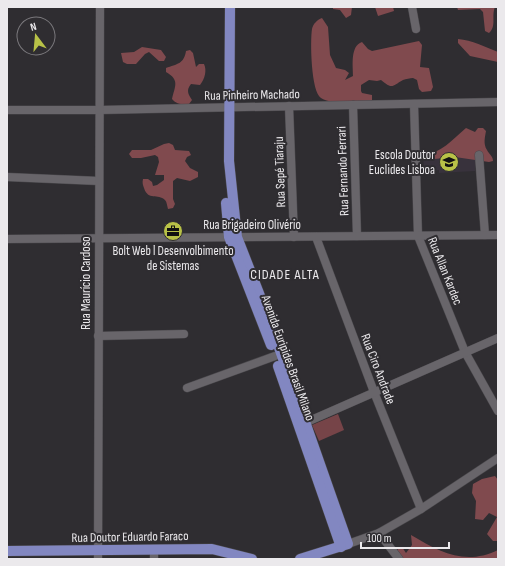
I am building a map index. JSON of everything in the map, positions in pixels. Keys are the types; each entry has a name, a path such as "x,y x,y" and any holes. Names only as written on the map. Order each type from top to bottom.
{"main road":[{"name":"Avenida Euripides Brasil Milano","path":"223,7 226,31 226,161 233,237 266,320 291,393"},
{"name":"Avenida Euripides Brasil Milano","path":"226,31 230,7"},
{"name":"Avenida Euripides Brasil Milano","path":"266,320 275,356 303,424 345,546"},
{"path":"300,559 345,546"},
{"name":"Rua Doutor Eduardo Faraco","path":"7,551 98,555 154,554 212,549 231,556 252,559"}],"street":[{"name":"Rua Maurício Cardoso","path":"98,555 98,180 100,7"},
{"path":"412,7 416,29"},
{"name":"Rua Pinheiro Machado","path":"7,110 99,110 498,102"},
{"name":"Rua Allan Kardec","path":"414,104 418,236 465,352 498,411"},
{"name":"Rua Fernando Ferrari","path":"353,105 357,236"},
{"name":"Rua Sepé Tiaraju","path":"289,106 294,237"},
{"path":"479,154 485,235"},
{"path":"7,177 98,180"},
{"name":"Rua Brigadeiro Olivério","path":"7,239 498,235"},
{"name":"Rua Ciro Andrade","path":"316,237 374,392 421,509"},
{"path":"98,336 184,334"},
{"path":"303,424 498,338"},
{"path":"187,388 275,356"},
{"path":"345,546 379,533 421,509 498,458"},
{"path":"379,533 399,559"}],"shaded area":[{"path":"333,7 352,7 351,15 346,18 340,10 333,9"},
{"path":"375,7 393,7 394,11 378,16"},
{"path":"457,7 495,7 493,27 489,33 485,31 483,12 480,9 458,10"},
{"path":"322,18 328,27 330,55 336,68 345,70 349,73 345,80 353,76 354,52 358,44 362,42 372,51 419,41 422,45 420,67 429,68 433,87 431,91 422,92 419,89 417,80 413,78 403,80 392,86 381,80 369,80 361,85 362,93 372,95 372,100 367,102 331,102 321,98 318,94 313,77 311,35 316,22"},
{"path":"458,39 473,42 498,52 498,62 470,56 458,43"},
{"path":"142,47 161,50 166,57 164,61 159,61 149,52 145,54 136,64 127,64 123,62 121,53 134,52"},
{"path":"190,50 193,53 196,67 199,64 204,64 205,74 200,85 191,84 189,86 188,92 192,100 189,104 180,104 172,99 175,81 166,72 166,68 182,61 186,51"},
{"path":"466,128 475,132 478,128 483,128 486,131 485,145 493,161 489,162 455,157 424,160 423,156 441,149"},
{"path":"169,143 173,145 175,150 189,151 191,155 187,157 185,161 190,168 198,172 198,177 190,181 177,178 173,181 173,199 175,204 173,208 168,209 165,200 148,194 143,184 143,179 148,179 152,182 153,186 164,180 164,175 155,175 159,162 158,157 155,155 132,158 129,154 132,150 151,150"},
{"name":"Escola Doutor Euclides Lisboa","path":"475,151 475,171 439,173 439,170 424,171 423,153"},
{"path":"338,414 344,430 319,441 312,425"},
{"path":"495,476 498,480 498,541 493,541 487,534 497,517 489,513 483,520 475,519 476,501 472,493 473,484 482,479"},
{"path":"411,535 432,547 453,555 464,557 486,555 498,550 498,559 403,559 397,553 398,548 402,547 406,553 412,545"}],"place":[{"name":"Escola Doutor Euclides Lisboa","path":"449,162"},
{"name":"Bolt Web l Desenvolbimento de Sistemas","path":"173,231"}],"district":[{"name":"CIDADE ALTA","path":"285,274"}]}
